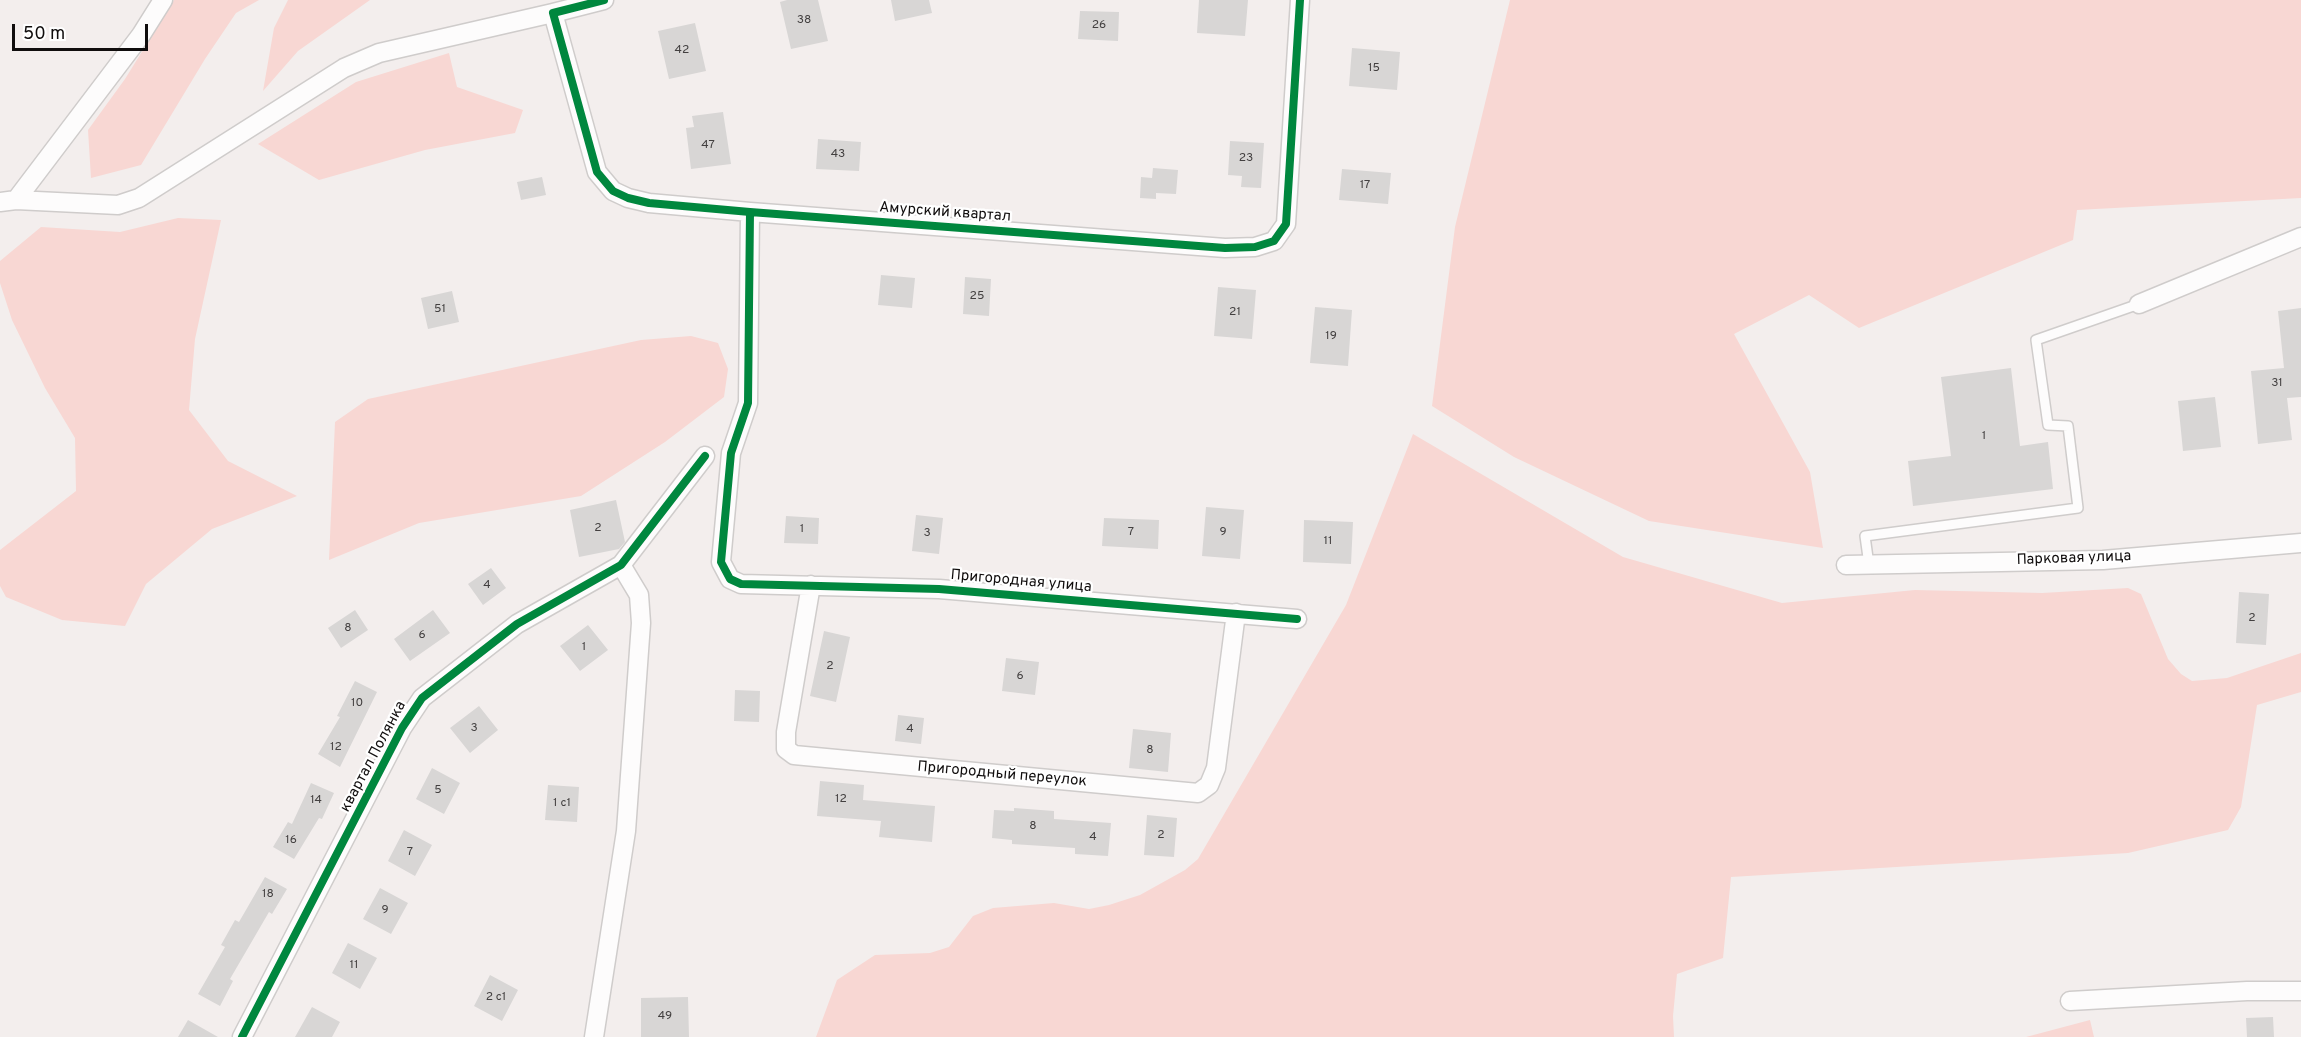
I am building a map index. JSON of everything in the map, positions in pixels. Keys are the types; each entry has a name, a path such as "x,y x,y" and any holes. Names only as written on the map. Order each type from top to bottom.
{"street":[{"path":"8,201 141,36 163,0"},
{"path":"8,201 118,205 139,198 344,68 379,53 604,0"},
{"name":"Амурский квартал","path":"553,13 597,172 613,190 628,198 649,203 750,212 1225,248 1255,247 1274,241 1286,224 1300,0"},
{"name":"Пригородная улица","path":"750,212 748,403 731,453 721,562 730,579 741,584 939,589 1298,619"},
{"path":"2139,304 2301,237"},
{"name":"квартал Полянка","path":"242,1037 402,728 422,698 517,624 621,565 705,456"},
{"name":"Парковая улица","path":"1846,566 2103,560 2301,543"},
{"path":"594,1037 626,831 641,623 639,595 621,565"},
{"name":"Пригородный переулок","path":"811,585 786,732 786,749 794,755 1198,793 1209,785 1216,768 1236,613"},
{"path":"2070,1001 2247,991 2301,991"}],"lane":[{"path":"1869,565 1865,536 2078,507 2068,426 2049,425 2036,340 2139,304"}],"shaded area":[{"path":"174,0 259,0 236,13 205,59 141,165 91,178 88,130 125,79"},
{"path":"288,0 370,0 298,51 263,91 274,28"},
{"path":"1510,0 2301,0 2301,198 2077,210 2073,240 1859,328 1809,295 1734,334 1810,472 1823,548 1649,521 1514,457 1432,406 1455,227"},
{"path":"449,53 457,87 523,110 515,133 425,150 319,180 258,144 356,82"},
{"path":"178,218 221,220 195,339 189,410 228,461 297,496 212,529 146,584 125,626 62,620 6,597 0,586 0,550 76,491 75,438 45,388 12,320 0,283 0,261 41,227 120,232"},
{"path":"691,336 718,343 728,369 724,397 665,442 581,496 419,523 329,560 335,422 368,399 641,340"},
{"path":"1413,434 1623,557 1782,603 1915,590 2042,593 2128,588 2141,594 2168,659 2181,674 2192,681 2227,678 2301,653 2301,692 2257,705 2241,807 2228,830 2128,853 1731,877 1723,958 1677,974 1673,1016 1674,1037 816,1037 837,980 875,955 930,953 949,947 973,916 993,908 1054,903 1089,909 1109,905 1140,895 1185,870 1198,859 1346,605"},
{"path":"2090,1020 2094,1037 2026,1037"}],"building":[{"path":"818,0 828,41 791,49 780,2"},
{"path":"891,0 929,0 932,13 895,21"},
{"path":"1199,0 1248,0 1245,36 1197,33"},
{"path":"1080,11 1119,12 1118,41 1078,39"},
{"path":"695,23 706,71 669,79 658,31"},
{"path":"1352,48 1400,52 1397,90 1349,86"},
{"path":"723,112 731,164 691,169 686,128 694,127 692,116"},
{"path":"818,139 861,142 859,171 816,169"},
{"path":"1230,141 1264,143 1261,188 1241,187 1242,176 1228,175"},
{"path":"1153,168 1178,170 1176,194 1156,193 1156,199 1140,198 1141,177 1152,178"},
{"path":"1342,169 1391,173 1388,204 1339,200"},
{"path":"542,177 546,195 521,200 517,182"},
{"path":"881,275 915,278 912,308 878,305"},
{"path":"965,277 991,279 989,316 963,314"},
{"path":"1218,287 1256,290 1252,339 1214,336"},
{"path":"452,291 459,322 428,329 421,298"},
{"path":"1315,307 1352,310 1348,366 1310,363"},
{"path":"2301,308 2301,397 2287,398 2292,440 2258,444 2251,371 2284,368 2278,311"},
{"path":"2011,368 2020,446 2048,442 2053,489 1913,506 1908,461 1951,456 1941,377"},
{"path":"2215,397 2221,447 2183,451 2178,401"},
{"path":"616,500 625,542 619,549 579,557 570,510"},
{"path":"1206,507 1244,510 1240,559 1202,556"},
{"path":"916,515 943,518 939,554 912,551"},
{"path":"786,516 819,518 818,544 784,543"},
{"path":"1104,518 1159,520 1158,549 1102,546"},
{"path":"1304,520 1353,522 1351,564 1303,562"},
{"path":"491,568 506,588 483,605 468,584"},
{"path":"2239,592 2269,594 2266,645 2236,643"},
{"path":"355,610 368,630 341,648 328,628"},
{"path":"433,610 450,633 410,661 394,639"},
{"path":"588,625 608,650 580,671 560,646"},
{"path":"824,631 850,637 836,702 810,696"},
{"path":"1006,658 1039,662 1035,695 1002,691"},
{"path":"355,681 377,692 340,767 318,754 340,717 337,716"},
{"path":"735,690 760,691 759,722 734,721"},
{"path":"479,706 498,730 470,753 450,728"},
{"path":"898,715 924,718 921,744 895,741"},
{"path":"1133,729 1171,733 1168,772 1129,768"},
{"path":"432,768 460,783 444,814 416,799"},
{"path":"820,781 864,785 863,800 935,806 932,842 879,837 881,821 817,816"},
{"path":"311,783 334,793 322,819 319,818 294,859 273,847 288,822 292,824"},
{"path":"548,785 579,787 577,822 545,820"},
{"path":"1014,808 1054,811 1054,819 1111,823 1108,856 1075,854 1075,848 1012,844 1012,840 992,838 994,810 1014,811"},
{"path":"1147,815 1177,818 1174,857 1144,855"},
{"path":"404,830 432,845 415,876 388,861"},
{"path":"265,877 287,889 272,914 269,912 230,979 233,981 220,1006 198,994 225,947 221,945 235,920 239,922"},
{"path":"380,888 408,903 391,934 363,919"},
{"path":"348,943 377,958 360,989 332,973"},
{"path":"490,975 518,990 502,1021 474,1006"},
{"path":"688,997 689,1037 641,1037 641,998"},
{"path":"312,1007 340,1022 332,1037 295,1037"},
{"path":"2273,1017 2274,1037 2247,1037 2246,1018"},
{"path":"188,1020 218,1037 178,1037"}],"cycle path":[{"path":"604,0 553,13 597,172 613,191 628,198 649,203 750,212 1225,248 1255,247 1274,241 1286,224 1300,0"},
{"path":"750,212 748,403 731,453 721,562 730,579 741,584 939,589 1297,619"},
{"path":"242,1037 402,728 422,698 517,624 621,565 705,456"}]}
